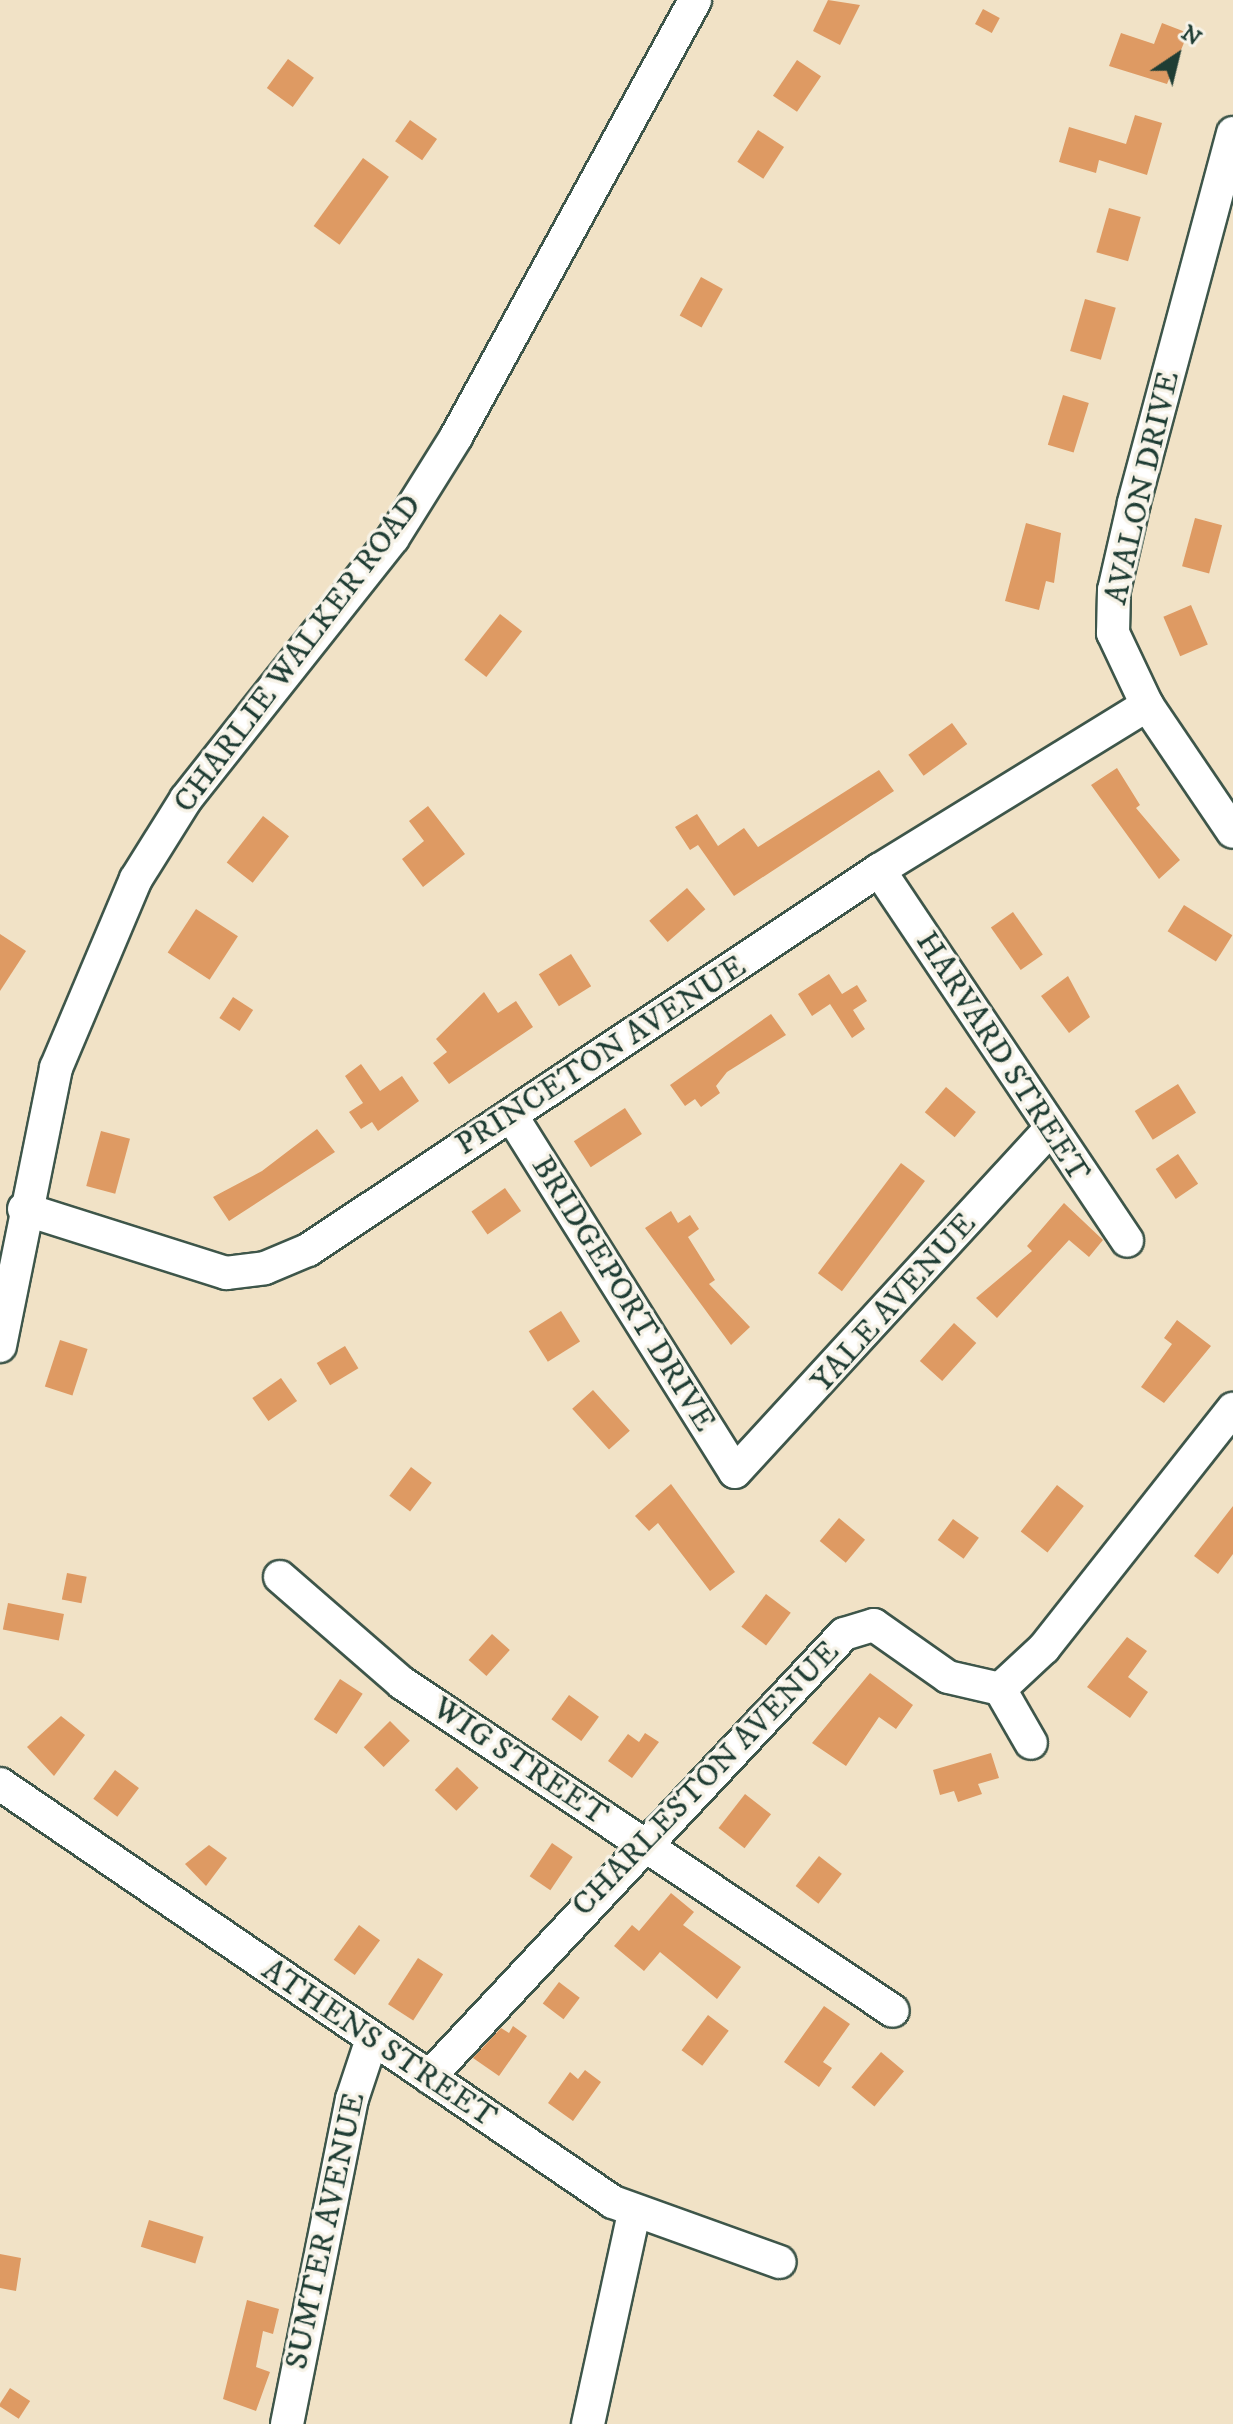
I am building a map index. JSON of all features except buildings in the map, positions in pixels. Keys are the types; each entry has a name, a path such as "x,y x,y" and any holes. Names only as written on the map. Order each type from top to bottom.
{"street":[{"name":"CHARLIE WALKER ROAD","path":"0,1346 24,1209 72,1018 136,879 186,799 393,538 456,437 695,0"},
{"name":"AVALON DRIVE","path":"1228,827 1147,705 1113,633 1114,590 1233,133"},
{"name":"PRINCETON AVENUE","path":"24,1209 189,1265 243,1273 308,1250 879,870 1147,705"},
{"name":"HARVARD STREET","path":"879,870 1049,1130 1127,1241"},
{"name":"BRIDGEPORT DRIVE","path":"511,1115 735,1472"},
{"name":"YALE AVENUE","path":"735,1472 1049,1130"},
{"path":"1031,1743 1000,1689 1044,1648 1233,1409"},
{"name":"WIG STREET","path":"280,1577 402,1683 893,2011"},
{"name":"CHARLESTON AVENUE","path":"429,2077 640,1844 858,1625 874,1625 948,1677 1000,1689"},
{"name":"ATHENS STREET","path":"0,1784 372,2039 634,2213 780,2262"},
{"name":"SUMTER AVENUE","path":"287,2424 352,2099 372,2039"},
{"path":"588,2424 634,2213"}]}
